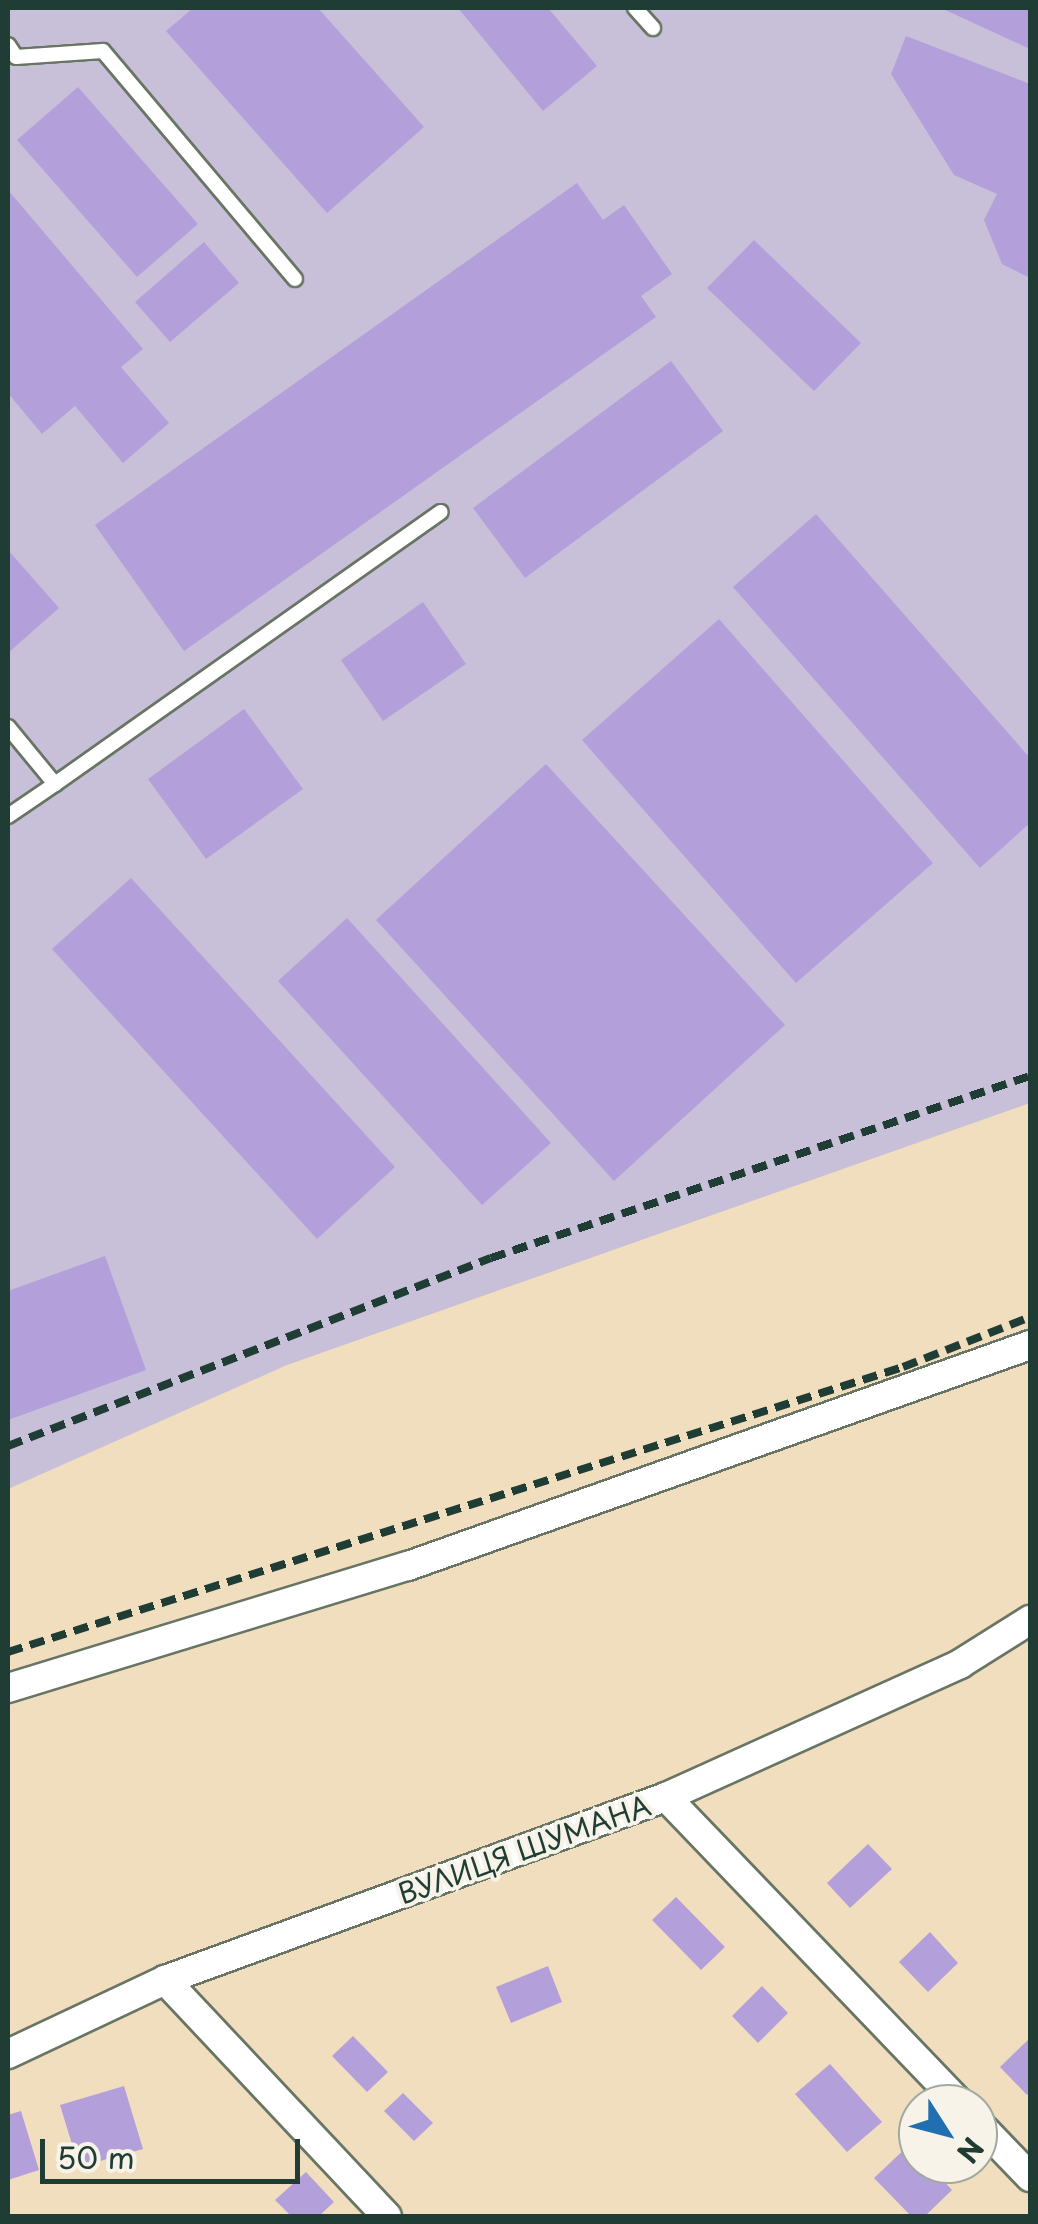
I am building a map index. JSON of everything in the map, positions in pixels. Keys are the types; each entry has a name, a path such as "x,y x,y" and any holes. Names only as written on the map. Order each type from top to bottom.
{"street":[{"path":"8,1688 408,1566 1030,1345"},
{"name":"ВУЛИЦЯ ШУМАНА","path":"8,2054 165,1980 666,1798 960,1664 1030,1620"},
{"path":"666,1798 941,2084"},
{"path":"165,1980 387,2216"},
{"path":"998,2143 1030,2177"}],"lane":[{"path":"635,8 652,28"},
{"path":"8,45 16,57 103,51 295,280"},
{"path":"8,816 441,512"},
{"path":"8,727 55,784"}],"shaded area":[{"path":"8,8 1030,8 1030,1103 287,1365 8,1489"}],"building":[{"path":"193,8 318,8 424,127 327,213 166,31"},
{"path":"458,8 548,8 597,66 543,111"},
{"path":"941,8 1030,8 1030,49"},
{"path":"906,36 1030,84 1030,278 1002,264 984,220 997,194 954,175 891,74"},
{"path":"78,87 198,224 137,277 17,140"},
{"path":"577,183 603,220 624,205 672,274 641,296 656,317 184,651 95,525"},
{"path":"8,190 143,349 121,367 169,423 123,463 75,406 42,434 8,393"},
{"path":"754,240 861,343 814,391 707,288"},
{"path":"204,242 239,283 170,342 135,302"},
{"path":"671,361 723,431 525,578 473,508"},
{"path":"816,514 1030,758 1030,823 980,868 733,587"},
{"path":"8,550 59,608 8,653"},
{"path":"423,602 466,664 383,721 341,660"},
{"path":"719,619 933,863 796,983 582,740"},
{"path":"244,709 303,789 206,859 148,779"},
{"path":"546,764 785,1025 614,1181 376,920"},
{"path":"131,878 395,1167 317,1239 52,949"},
{"path":"347,918 551,1143 482,1205 278,981"},
{"path":"105,1256 146,1370 8,1420 8,1291"},
{"path":"868,1844 892,1869 850,1908 827,1883"},
{"path":"676,1897 725,1947 701,1970 652,1920"},
{"path":"930,1932 958,1963 928,1992 899,1962"},
{"path":"548,1966 562,2002 511,2023 496,1987"},
{"path":"762,1986 788,2013 758,2043 732,2016"},
{"path":"353,2036 388,2072 367,2092 332,2056"},
{"path":"1030,2038 1030,2092 1027,2095 1000,2067"},
{"path":"830,2064 882,2122 847,2152 795,2094"},
{"path":"124,2086 143,2149 79,2167 60,2105"},
{"path":"403,2093 433,2123 414,2141 384,2111"},
{"path":"21,2111 39,2170 8,2180 8,2115"},
{"path":"898,2155 898,2184 946,2184 952,2190 925,2216 911,2216 874,2178"},
{"path":"306,2172 334,2202 319,2216 291,2216 275,2200"}],"railway":[{"path":"8,1446 491,1258 1030,1076"},
{"path":"8,1652 903,1367 1030,1317"}]}
